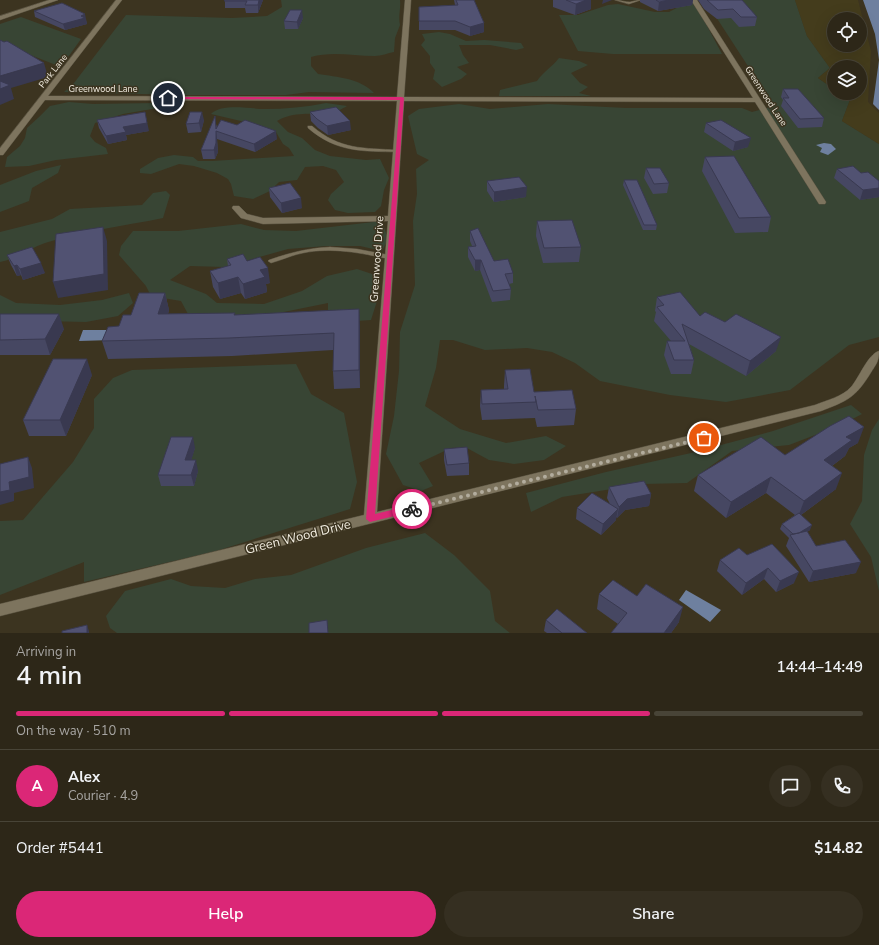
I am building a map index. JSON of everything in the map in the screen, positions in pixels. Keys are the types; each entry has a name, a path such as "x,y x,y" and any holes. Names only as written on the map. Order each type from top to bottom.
{"street":[{"path":"0,18 55,0"},
{"name":"Park Lane","path":"0,153 119,0"},
{"name":"Greenwood Drive","path":"370,519 408,0"},
{"name":"Greenwood Lane","path":"694,0 822,202"},
{"name":"Greenwood Lane","path":"44,98 758,100"},
{"path":"236,208 246,217 263,221 392,218"},
{"name":"Green Wood Drive","path":"0,610 817,408 842,398 853,391 871,363 879,354"}],"lane":[{"path":"617,0 629,3 639,0"},
{"path":"310,127 321,137 335,144 355,148 398,151"},
{"path":"271,261 302,250 329,247 361,251 389,257"}],"green space":[{"path":"281,0 400,0 400,25 395,38 394,52 377,56 327,54 311,57 311,66 318,74 355,81 362,84 374,93 309,92 286,95 179,95 64,92 74,83 126,15 232,18 267,16 282,7"},
{"path":"705,0 795,0 807,36 827,64 827,70 818,78 827,84 827,100 850,100 842,121 879,144 879,337 849,345 790,390 726,402 670,395 600,381 575,363 552,352 527,348 485,350 453,340 440,340 436,368 425,406 460,429 506,443 546,436 566,446 544,460 514,464 489,460 465,447 451,448 419,463 433,486 421,491 403,485 386,454 394,416 399,371 400,332 415,285 413,221 417,194 416,169 429,160 417,154 408,116 419,109 459,104 490,109 548,104 626,108 742,108 752,112 774,106"},
{"path":"693,2 722,54 613,54 578,51 559,15 578,15 608,5 618,4 655,12 669,12 686,3"},
{"path":"21,17 81,39 61,67 0,43 0,24"},
{"path":"439,32 450,34 466,41 484,40 521,43 524,48 516,50 490,45 459,45 463,55 469,63 457,67 467,74 461,79 442,87 433,79 435,70 430,63 430,56 421,45 425,40 422,34"},
{"path":"559,58 579,61 588,65 571,73 580,83 588,87 579,93 591,96 499,96 500,90 537,81"},
{"path":"69,102 93,104 156,103 158,108 123,114 95,123 90,136 95,142 106,148 108,154 56,160 29,166 5,167 7,157 20,146 25,138 27,128 50,106"},
{"path":"326,103 347,106 332,113 296,115 277,121 288,132 302,138 315,150 330,156 366,160 380,159 389,178 384,190 381,206 375,212 348,213 335,210 328,200 331,194 344,182 336,170 323,166 305,167 297,180 279,182 270,191 253,199 234,196 228,179 217,173 194,166 179,164 151,174 140,173 140,169 158,158 174,155 193,157 198,161 294,156 289,148 283,144 276,132 245,122 211,114 222,109 236,107 280,109"},
{"path":"61,165 58,173 32,188 29,201 0,212 0,185 36,171"},
{"path":"166,191 170,195 163,218 59,239 45,243 13,258 0,262 0,232 52,219 70,209 142,205 153,193"},
{"path":"382,221 388,239 382,251 360,246 326,246 288,249 224,267 190,266 170,280 206,294 217,303 264,304 302,291 327,276 357,269 378,276 377,301 371,320 328,323 328,303 214,324 188,314 181,301 151,296 146,286 119,255 121,246 133,231 178,231 241,224 264,230 296,231"},
{"path":"129,293 133,303 118,316 86,322 0,320 0,295 16,303 60,305 102,300"},
{"path":"296,364 311,394 344,413 357,482 350,509 216,551 84,582 84,562 0,595 0,521 23,520 73,462 94,428 94,399 113,378 132,370"},
{"path":"851,405 862,414 841,425 789,445 732,451 687,483 643,484 562,497 531,512 526,493 606,472 691,453 773,431"},
{"path":"879,419 879,591 871,557 850,524 862,501 864,455 872,430"},
{"path":"425,533 454,555 490,591 495,621 510,633 117,633 110,628 106,616 125,591 171,579 191,586 225,588 255,579 291,575 366,548"}],"sand":[{"path":"795,0 858,0 861,12 827,12 827,52 867,52 867,35 871,51 868,102 879,113 879,144 842,121 850,100 867,100 867,60 827,60 827,64 807,36"},
{"path":"827,70 827,84 818,78"}],"water":[{"path":"863,0 879,0 879,60 875,34"},
{"path":"879,60 879,110 873,104"},
{"path":"824,143 831,144 836,149 828,155 820,152 822,148 816,145"},
{"path":"83,330 117,330 112,340 79,341"},
{"path":"686,590 721,610 710,622 679,600"}],"building":[{"path":"259,0 258,5 245,5 247,1 224,1"},
{"path":"456,0 474,0 484,23 470,27 455,21 419,21 419,7 458,5"},
{"path":"566,0 586,0 576,4"},
{"path":"656,0 669,0 659,2"},
{"path":"707,0 742,0 757,17 741,17 733,9 718,10"},
{"path":"62,3 85,14 81,16 85,18 63,24 34,11"},
{"path":"290,10 302,10 297,22 284,21"},
{"path":"0,40 4,42 7,41 44,63 0,76"},
{"path":"0,81 10,85 0,89"},
{"path":"783,89 798,89 824,118 800,119 783,98 789,98"},
{"path":"336,107 350,121 327,126 310,112"},
{"path":"145,112 147,123 123,127 126,132 106,136 97,120"},
{"path":"190,112 202,112 199,123 186,124"},
{"path":"215,116 216,129 221,120 237,125 245,120 276,131 254,144 216,131 216,143 214,150 201,150"},
{"path":"721,120 751,138 735,142 706,123"},
{"path":"734,156 771,217 739,218 705,157"},
{"path":"853,166 861,173 868,172 879,181 879,188 863,190 837,169"},
{"path":"646,168 660,168 669,183 654,184"},
{"path":"519,177 527,187 494,192 487,181"},
{"path":"624,180 637,180 657,225 644,225"},
{"path":"290,183 301,198 281,203 269,188"},
{"path":"572,220 581,247 544,248 537,221"},
{"path":"103,227 104,274 53,282 56,234"},
{"path":"478,228 494,261 508,259 513,273 505,274 511,289 493,291 481,260 475,260 468,247 476,246 470,231"},
{"path":"32,247 41,263 20,269 17,265 14,266 7,255"},
{"path":"243,254 247,261 260,257 268,268 260,270 265,277 243,284 238,277 218,283 210,271 231,265 227,259"},
{"path":"680,292 700,316 705,312 725,322 736,314 781,337 750,361 682,324 694,360 674,360 667,341 685,341 657,307 664,305 657,297"},
{"path":"139,293 165,293 158,314 235,313 234,315 359,309 359,370 333,371 334,333 229,338 102,341 108,327 119,326 123,315 131,315"},
{"path":"0,314 59,314 45,339 0,340"},
{"path":"53,359 87,359 60,420 23,420"},
{"path":"530,369 534,392 572,390 576,409 538,410 535,396 536,402 482,404 481,390 508,389 505,370"},
{"path":"849,416 864,427 846,437 852,440 824,460 842,473 804,501 771,477 731,502 698,475 761,437 785,455 830,426"},
{"path":"171,437 193,437 185,460 196,460 191,475 158,475"},
{"path":"467,447 469,463 447,465 444,449"},
{"path":"28,457 29,477 9,482 10,490 0,492 0,464"},
{"path":"644,481 651,494 627,499 619,507 609,487"},
{"path":"592,493 618,509 603,524 577,508"},
{"path":"799,513 812,525 799,533 793,534 782,524"},
{"path":"807,531 816,546 845,540 861,562 813,571 790,535"},
{"path":"772,544 799,572 780,581 768,568 746,583 720,560 739,548 747,555"},
{"path":"613,580 637,596 646,584 683,607 664,633 611,633 627,613 599,594"},
{"path":"557,609 587,633 562,633 546,620"},
{"path":"327,620 328,633 309,633 309,623"},
{"path":"87,625 87,633 62,633 62,631"}],"way so far":[{"path":"412,509 704,438"}],"route":[{"path":"168,98 402,98 370,519 412,509"}]}
